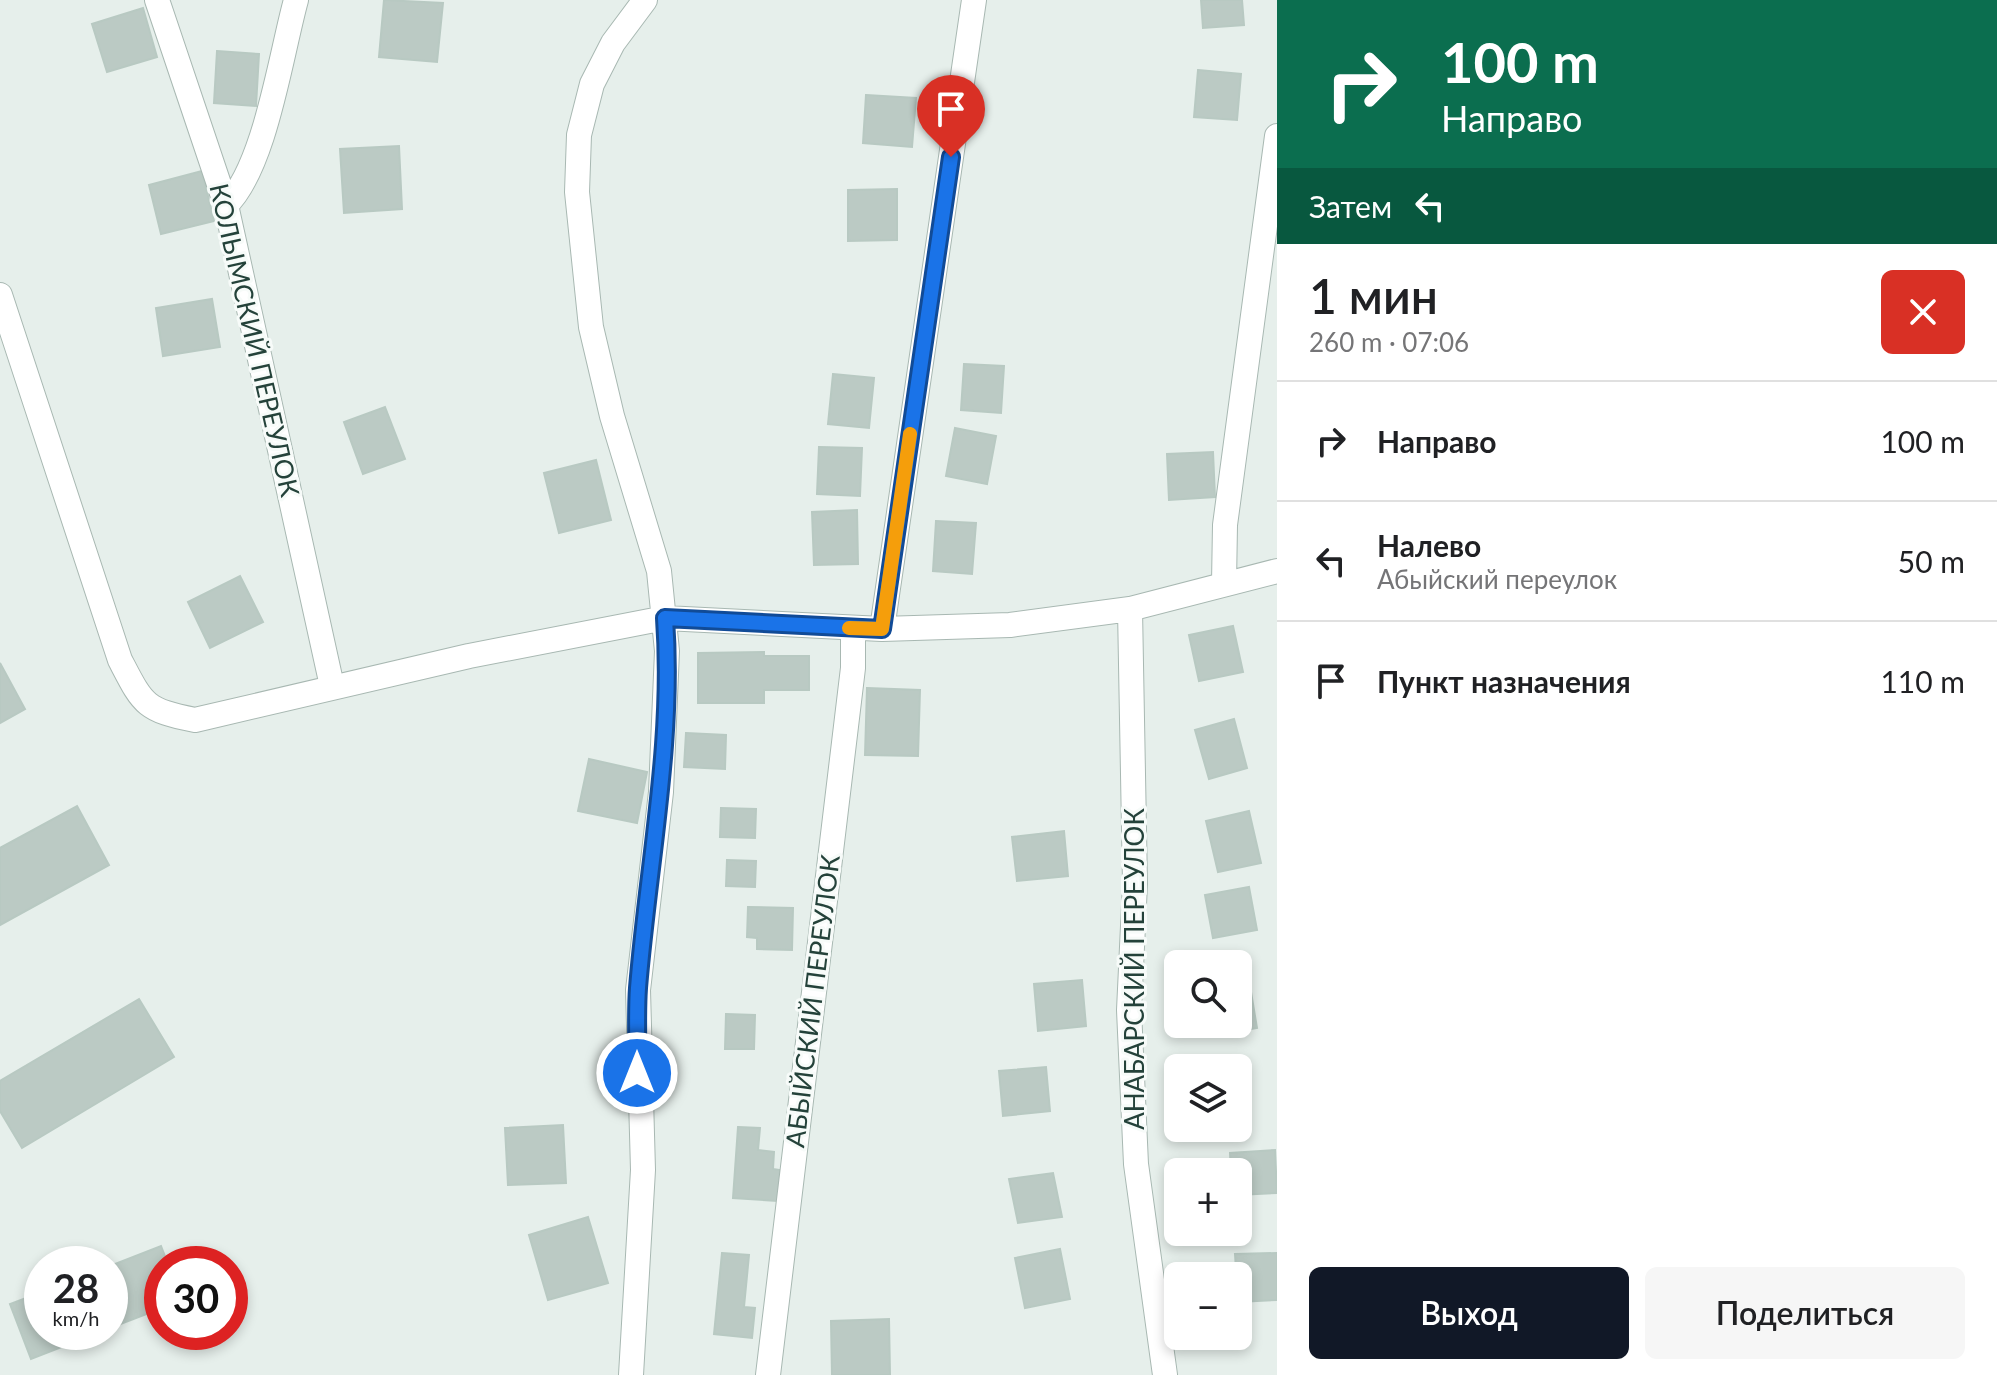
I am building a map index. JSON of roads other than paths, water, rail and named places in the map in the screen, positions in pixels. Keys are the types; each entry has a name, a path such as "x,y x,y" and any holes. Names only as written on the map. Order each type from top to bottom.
{"street":[{"name":"КОЛЫМСКИЙ ПЕРЕУЛОК","path":"157,0 226,205 332,686"},
{"path":"226,205 238,194 251,165 270,105 296,0"},
{"path":"631,1375 643,1170 638,990 661,792 667,687 665,618 659,571 612,416 591,327 577,192 579,135 592,84 613,43 645,0"},
{"path":"882,629 974,0"},
{"path":"1224,583 1225,525 1277,136"},
{"path":"0,295 120,660 141,700 164,714 195,720 332,686 614,625 665,618 882,629 1010,625 1130,609 1277,571"},
{"name":"АНАБАРСКИЙ ПЕРЕУЛОК","path":"1130,609 1135,884 1129,1010 1136,1164 1165,1375"},
{"name":"АБЫЙСКИЙ ПЕРЕУЛОК","path":"768,1375 853,668 853,628"}]}
